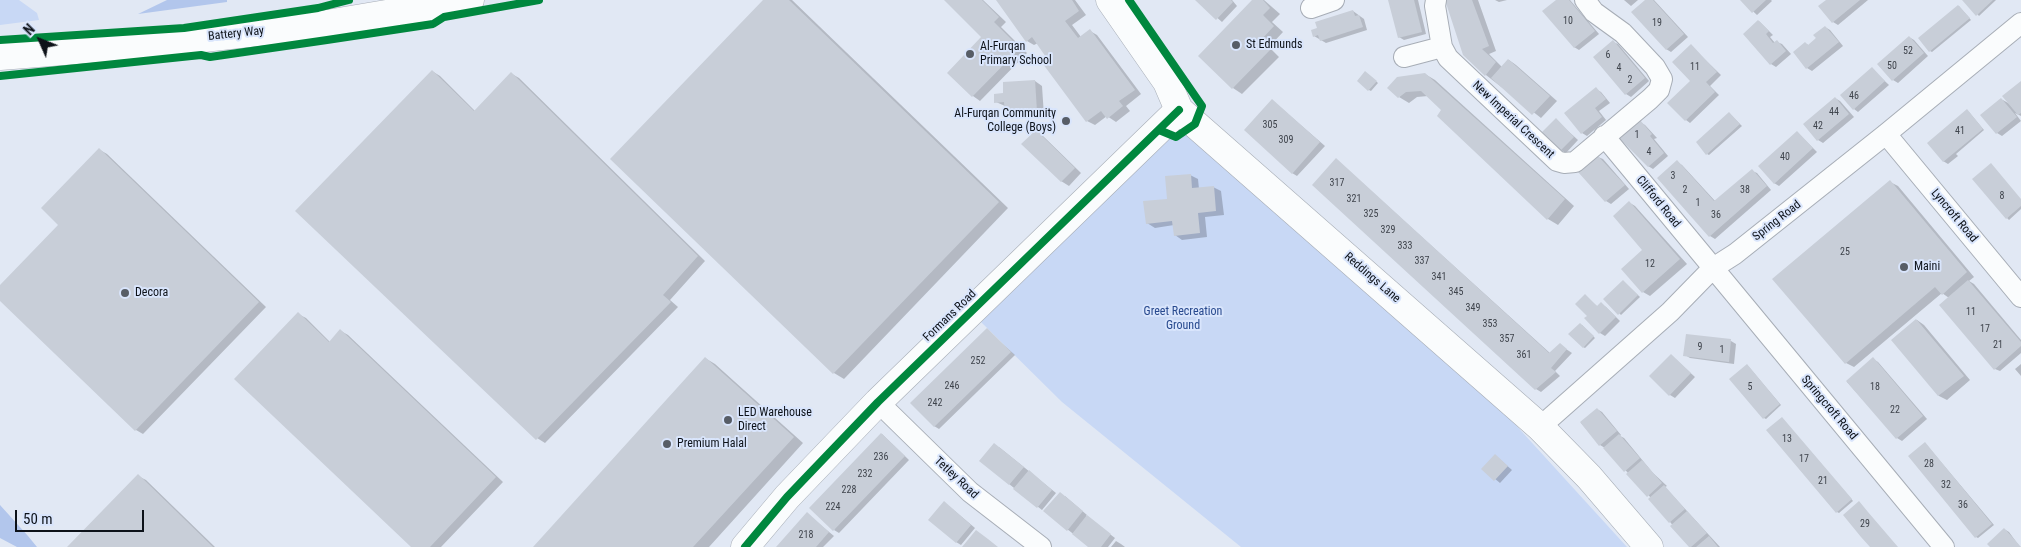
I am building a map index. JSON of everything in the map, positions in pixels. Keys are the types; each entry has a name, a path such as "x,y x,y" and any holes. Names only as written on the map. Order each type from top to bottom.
{"street":[{"name":"Battery Way","path":"0,56 140,45 320,25 470,0"},
{"name":"Reddings Lane","path":"1110,0 1167,82 1179,110 1540,427 1589,477 1649,547"},
{"path":"1311,8 1334,0"},
{"name":"New Imperial Crescent","path":"1436,0 1435,6 1442,47 1448,58 1557,161 1564,163 1575,162 1650,99 1659,90 1662,79 1655,67 1623,33 1594,12 1585,0"},
{"name":"Spring Road","path":"1540,427 1670,312 1713,268 1742,248 1886,134 2021,23"},
{"path":"1404,57 1442,47"},
{"name":"Formans Road","path":"744,547 788,497 878,402 1179,110"},
{"name":"Lyncroft Road","path":"1886,134 2021,297"},
{"name":"Clifford Road","path":"1604,136 1713,268"},
{"name":"Springcroft Road","path":"1713,268 1944,547"},
{"name":"Tetley Road","path":"878,402 970,492 1041,547"}],"green space":[{"path":"0,0 19,0 37,13 39,20 0,25"},
{"name":"Greet Recreation Ground","path":"1176,126 1503,411 1627,547 1241,547 1062,402 981,322"}],"shaded area":[{"path":"167,0 227,0 227,2 138,14"},
{"path":"0,505 37,547 17,547 0,538"}],"building":[{"path":"763,0 789,0 999,202 833,374 610,159"},
{"path":"944,0 982,0 999,17 994,22 1020,48 972,97 947,73 981,37"},
{"path":"996,0 1072,0 1079,11 1065,21 1078,38 1090,29 1135,90 1119,101 1123,106 1107,119 1101,111 1086,122 1043,64 1048,60 1032,37 1026,42"},
{"path":"1195,0 1231,0 1233,2 1216,20"},
{"name":"St Edmunds","path":"1252,0 1263,0 1270,8 1263,15 1274,26 1260,41 1270,50 1232,89 1198,56"},
{"path":"1388,0 1414,0 1422,32 1398,38"},
{"path":"1445,0 1472,0 1489,46 1482,49 1496,62 1485,76 1463,55"},
{"path":"1556,0 1569,0 1595,31 1574,48 1542,11"},
{"path":"1645,0 1653,0 1684,34 1666,50 1631,12"},
{"path":"1740,0 1766,0 1752,13"},
{"path":"1826,0 1860,0 1832,23 1818,6"},
{"path":"1962,0 1993,0 1976,16"},
{"path":"1958,5 1970,18 1929,52 1918,38"},
{"path":"1353,10 1355,16 1359,15 1363,27 1320,41 1318,35 1313,37 1311,30 1317,28 1315,22"},
{"path":"1758,20 1769,31 1766,34 1773,43 1777,40 1786,51 1770,65 1743,34"},
{"path":"1825,26 1839,42 1806,69 1793,52 1805,42 1808,45 1816,38 1813,35"},
{"path":"1909,36 1924,53 1892,81 1877,64"},
{"path":"1613,40 1645,78 1625,95 1593,57"},
{"path":"1691,44 1717,72 1706,82 1715,92 1685,121 1667,103 1690,81 1672,62"},
{"path":"1508,59 1550,96 1532,115 1491,78"},
{"path":"1872,67 1885,81 1853,110 1840,95"},
{"path":"432,70 474,111 511,72 698,256 663,295 671,302 536,440 295,211"},
{"path":"1365,71 1377,81 1368,91 1357,81"},
{"path":"1425,73 1565,199 1547,220 1437,116 1441,110 1421,91 1406,92 1398,98 1387,88 1397,77"},
{"path":"1035,80 1037,112 1005,114 1004,102 994,103 994,94 1003,93 1003,82"},
{"path":"2021,81 2021,113 2018,115 2002,96"},
{"path":"1596,87 1606,99 1595,108 1602,117 1581,134 1564,113"},
{"path":"1835,97 1849,114 1817,141 1803,124"},
{"path":"2001,98 2017,117 1996,134 1980,115"},
{"path":"1272,99 1320,142 1292,174 1244,130"},
{"path":"1967,109 1983,129 1943,162 1927,143"},
{"path":"1729,112 1740,124 1706,155 1696,142"},
{"path":"1556,118 1574,137 1560,151 1542,132"},
{"path":"1640,120 1664,153 1648,167 1619,138"},
{"path":"1036,130 1075,168 1061,182 1021,144"},
{"path":"1797,131 1813,148 1774,184 1758,166"},
{"name":"Decora","path":"99,148 259,302 135,431 0,301 0,285 58,225 41,208"},
{"path":"1597,155 1625,185 1605,202 1578,172"},
{"path":"1336,158 1549,353 1560,343 1567,349 1551,368 1556,372 1535,390 1312,185"},
{"path":"1677,160 1714,201 1752,169 1767,186 1709,237 1657,178"},
{"path":"1991,163 2021,199 2021,206 2006,219 1972,179"},
{"path":"1191,174 1192,188 1214,186 1216,211 1198,213 1200,233 1174,236 1172,221 1146,224 1143,201 1167,199 1165,176"},
{"path":"1890,180 1967,272 1942,295 1935,287 1845,364 1772,279"},
{"path":"1629,201 1680,259 1642,293 1621,269 1642,250 1613,216"},
{"path":"1623,280 1638,295 1618,315 1603,299"},
{"path":"1968,280 2021,342 2021,346 1994,370 1939,305"},
{"path":"1585,294 1597,306 1601,302 1616,317 1599,334 1584,318 1587,316 1575,304"},
{"path":"298,312 329,342 340,329 496,477 430,547 411,547 234,379"},
{"path":"1916,319 1964,376 1938,396 1891,340"},
{"path":"1580,323 1594,336 1583,348 1568,334"},
{"path":"987,328 1011,352 934,427 910,403"},
{"path":"1686,334 1731,339 1729,362 1683,356"},
{"path":"1671,354 1691,373 1669,396 1649,376"},
{"name":"Premium Halal","path":"705,357 794,437 693,547 533,547"},
{"path":"1873,357 1923,416 1896,439 1846,381"},
{"path":"1747,364 1780,404 1763,419 1729,379"},
{"path":"1597,408 1617,431 1599,446 1580,422"},
{"path":"1782,417 1852,499 1836,513 1766,430"},
{"path":"881,433 905,456 833,531 809,508"},
{"path":"1619,434 1640,458 1624,472 1603,448"},
{"path":"1925,442 1992,524 1975,538 1908,456"},
{"path":"994,443 1024,467 1009,485 979,461"},
{"path":"1495,454 1508,466 1494,481 1481,469"},
{"path":"1642,460 1662,483 1647,497 1626,474"},
{"path":"1029,470 1052,490 1037,508 1013,489"},
{"path":"138,474 213,547 67,547"},
{"path":"1664,485 1685,509 1669,523 1648,499"},
{"path":"1060,492 1083,511 1067,531 1043,511"},
{"path":"944,501 971,525 956,543 928,520"},
{"path":"1859,501 1898,547 1870,547 1861,537 1843,515"},
{"path":"1687,511 1707,533 1691,547 1670,526"},
{"path":"807,512 829,532 816,547 776,547"},
{"path":"1087,515 1111,534 1101,547 1088,547 1072,534"},
{"path":"2004,528 2021,547 1990,547 1987,544"},
{"path":"976,530 988,539 998,547 962,547"},
{"path":"1709,536 1718,547 1696,547"}],"cycle path":[{"path":"0,40 184,28 318,8 349,0"},
{"path":"0,76 201,55 210,57 433,24 444,17 539,0"},
{"path":"1129,0 1202,106 1195,124 1176,137 1159,130"},
{"path":"745,547 787,497 878,402 1179,110"}],"place":[{"name":"St Edmunds","path":"1236,45"},
{"name":"Al-Furqan Primary School","path":"970,54"},
{"name":"Al-Furqan Community College (Boys)","path":"1066,121"},
{"name":"Maini","path":"1904,267"},
{"name":"Decora","path":"125,293"},
{"name":"LED Warehouse Direct","path":"728,420"},
{"name":"Premium Halal","path":"667,444"}]}
